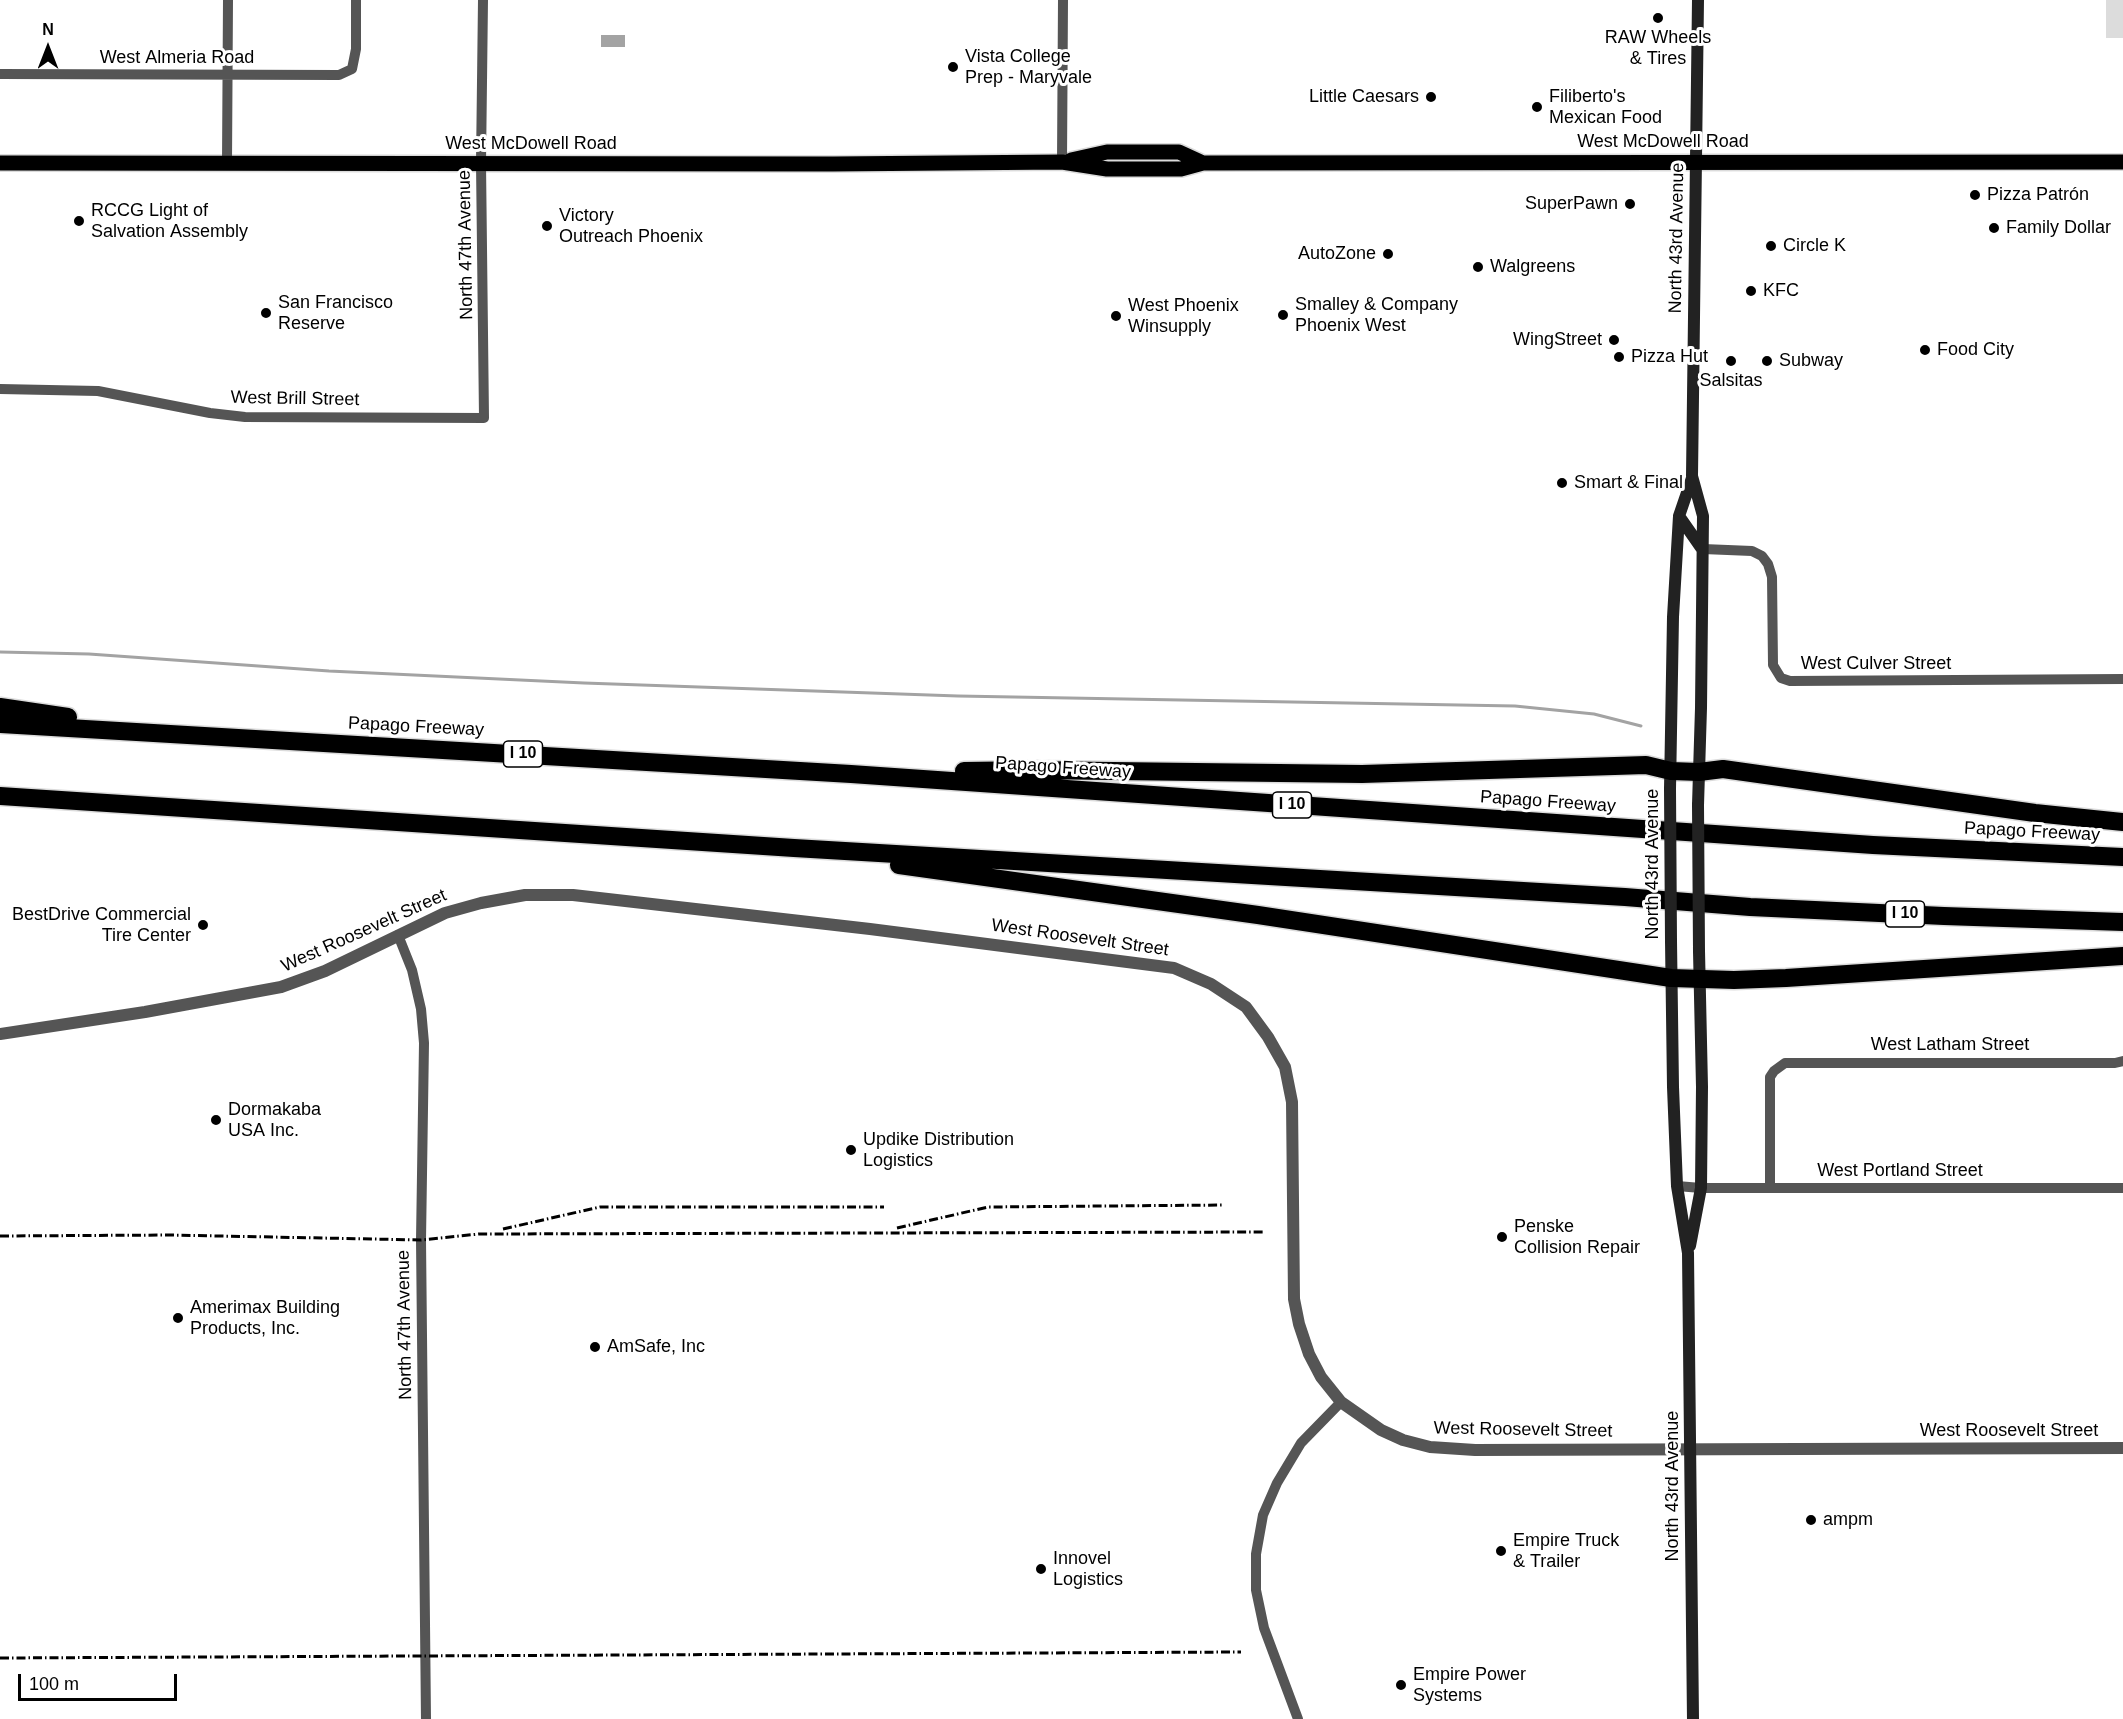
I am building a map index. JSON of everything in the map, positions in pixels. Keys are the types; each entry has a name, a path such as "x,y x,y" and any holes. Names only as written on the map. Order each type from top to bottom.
{"highway":[{"path":"0,707 195,734"},
{"name":"Papago Freeway","path":"0,724 852,774 1873,845 2123,857"},
{"path":"852,774 1030,770 1362,774 1646,765 1670,780 1699,780 1723,769 2035,813 2123,822"},
{"name":"I 10","path":"0,796 794,848 1625,897 1750,907 2123,922"},
{"path":"0,807 192,810"},
{"path":"794,848 983,878 1258,915 1671,978 1700,980 1786,978 2123,956"}],"main road":[{"name":"North 43rd Avenue","path":"1688,1253 1701,1188 1699,780 1703,516 1692,476 1698,0"},
{"name":"West McDowell Road","path":"0,163 856,164 1062,162 1107,152 1179,152 1203,163 2123,162"},
{"name":"North 43rd Avenue","path":"1692,476 1679,516 1673,617 1670,780 1671,978 1677,1186 1688,1253 1692,1450 1693,1719"},
{"path":"1679,516 1703,516"},
{"path":"1679,516 1702,549"}],"street":[{"path":"227,163 228,0"},
{"name":"West Almeria Road","path":"0,74 339,75 352,69 356,49 356,0"},
{"name":"North 47th Avenue","path":"483,0 481,163 484,418"},
{"path":"1062,162 1063,0"},
{"name":"West Brill Street","path":"0,389 98,391 210,413 245,417 484,418"},
{"name":"West Culver Street","path":"1702,549 1752,551 1762,556 1768,564 1772,577 1773,665 1780,678 1790,681 2123,679"},
{"name":"West Roosevelt Street","path":"0,1034 146,1012 281,987 325,971 445,913 481,903 525,895 573,895 870,929 1174,968 1196,976 1246,1007 1268,1037 1285,1067 1293,1124 1294,1299 1299,1324 1309,1354 1321,1377 1341,1402 1381,1431 1430,1447 1475,1449 2123,1448"},
{"name":"North 47th Avenue","path":"398,935 412,970 421,1009 424,1042 421,1249 426,1719"},
{"name":"West Latham Street","path":"1770,1188 1770,1077 1779,1067 1790,1062 2115,1063 2123,1061"},
{"name":"West Portland Street","path":"1677,1186 1701,1188 2123,1188"},
{"path":"1298,1719 1264,1628 1256,1590 1256,1554 1263,1515 1277,1483 1301,1443 1341,1402"}],"shaded area":[{"path":"2106,0 2123,0 2123,38 2106,38"},
{"path":"601,35 625,35 625,47 601,47"}],"waterway":[{"path":"0,652 89,654 329,671 584,683 958,696 1515,706 1594,714 1641,726"}],"railway":[{"path":"897,1228 988,1207 1224,1205"},
{"path":"503,1229 600,1207 884,1207"},
{"path":"0,1236 170,1235 421,1240 479,1234 1264,1232"},
{"path":"0,1658 1241,1652"}],"place":[{"name":"RAW Wheels & Tires","path":"1658,18"},
{"name":"Vista College Prep - Maryvale","path":"953,67"},
{"name":"Little Caesars","path":"1431,97"},
{"name":"Filiberto's Mexican Food","path":"1537,107"},
{"name":"Pizza Patrón","path":"1975,195"},
{"name":"SuperPawn","path":"1630,204"},
{"name":"RCCG Light of Salvation Assembly","path":"79,221"},
{"name":"Victory Outreach Phoenix","path":"547,226"},
{"name":"Family Dollar","path":"1994,228"},
{"name":"Circle K","path":"1771,246"},
{"name":"AutoZone","path":"1388,254"},
{"name":"Walgreens","path":"1478,267"},
{"name":"KFC","path":"1751,291"},
{"name":"San Francisco Reserve","path":"266,313"},
{"name":"Smalley & Company Phoenix West","path":"1283,315"},
{"name":"West Phoenix Winsupply","path":"1116,316"},
{"name":"WingStreet","path":"1614,340"},
{"name":"Food City","path":"1925,350"},
{"name":"Pizza Hut","path":"1619,357"},
{"name":"Salsitas","path":"1731,361"},
{"name":"Subway","path":"1767,361"},
{"name":"Smart & Final","path":"1562,483"},
{"name":"BestDrive Commercial Tire Center","path":"203,925"},
{"name":"Dormakaba USA Inc.","path":"216,1120"},
{"name":"Updike Distribution Logistics","path":"851,1150"},
{"name":"Penske Collision Repair","path":"1502,1237"},
{"name":"Amerimax Building Products, Inc.","path":"178,1318"},
{"name":"AmSafe, Inc","path":"595,1347"},
{"name":"ampm","path":"1811,1520"},
{"name":"Empire Truck & Trailer","path":"1501,1551"},
{"name":"Innovel Logistics","path":"1041,1569"},
{"name":"Empire Power Systems","path":"1401,1685"}]}
